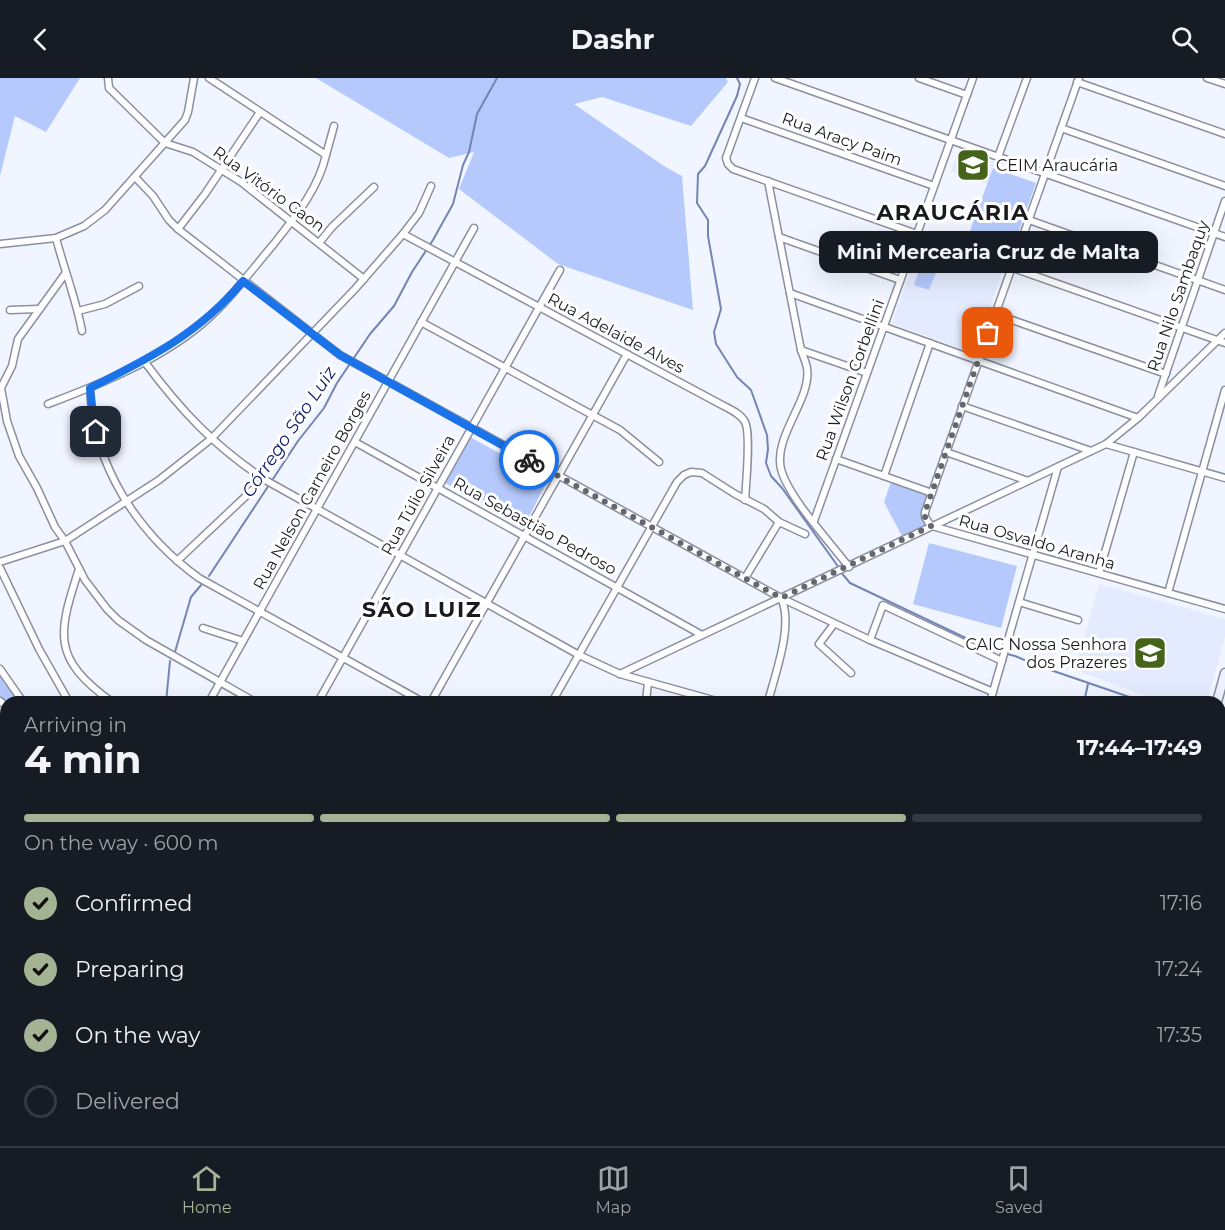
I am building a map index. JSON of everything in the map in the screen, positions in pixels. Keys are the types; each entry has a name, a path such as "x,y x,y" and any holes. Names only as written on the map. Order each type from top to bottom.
{"street":[{"name":"Rua Vitório Caon","path":"108,78 109,88 165,143 193,152 222,169 364,279"},
{"path":"0,244 56,238 74,231 95,218 185,120 194,78"},
{"path":"209,78 326,155"},
{"path":"755,78 726,158 733,169 1225,343"},
{"path":"775,78 1225,237"},
{"path":"919,78 967,95"},
{"name":"Rua Wilson Corbellini","path":"814,522 973,78"},
{"path":"998,157 1027,78"},
{"path":"1207,78 1225,84"},
{"path":"931,526 925,517 932,493 1078,80 1225,134"},
{"path":"178,230 260,112"},
{"name":"Rua Aracy Paim","path":"741,118 934,186"},
{"path":"48,404 90,388 169,347 201,324 231,296 292,221 319,179 334,126"},
{"path":"1061,128 1225,186"},
{"path":"135,177 153,196 178,230 347,359 781,598 870,640 993,692"},
{"path":"768,181 801,350 807,368 807,377 780,456 781,467 789,488 847,568"},
{"path":"0,562 65,541 159,480 211,439 364,279 419,213 431,186"},
{"path":"320,243 338,221 374,187"},
{"name":"Rua Nilo Sambaquy","path":"1157,399 1225,201"},
{"path":"1029,220 1225,290"},
{"name":"Rua Nelson Carneiro Borges","path":"212,696 474,228"},
{"name":"Rua Adelaide Alves","path":"403,234 740,416 745,421 747,433 745,500"},
{"path":"779,237 900,280"},
{"path":"56,238 82,331"},
{"name":"Rua Túlio Silveira","path":"321,696 560,270"},
{"path":"65,274 20,336 12,366 0,388 16,450 79,569 96,596 118,620 146,640 244,696"},
{"path":"78,311 105,304 139,286"},
{"path":"790,293 1138,418"},
{"path":"10,310 39,309"},
{"path":"995,314 1166,374"},
{"path":"422,322 624,433 659,462"},
{"path":"620,674 1106,444 1138,418 1225,333"},
{"path":"884,476 930,344"},
{"path":"801,350 867,373"},
{"path":"434,696 627,354"},
{"path":"144,361 179,406 211,439 228,454 275,486 579,655 620,674 698,696"},
{"path":"90,388 93,418 100,446 112,477 142,525 177,561 199,578 412,696"},
{"path":"1168,593 1225,390"},
{"path":"962,406 1091,451"},
{"name":"Rua Sebastião Pedroso","path":"355,442 618,586 702,635"},
{"path":"1106,444 1225,478"},
{"path":"946,452 1028,482"},
{"path":"1099,573 1134,452"},
{"path":"836,459 932,493"},
{"path":"992,696 1058,467"},
{"path":"555,696 677,482 691,472 702,473 764,509 779,522 805,534"},
{"path":"177,561 266,480"},
{"path":"745,578 779,522"},
{"name":"Rua Osvaldo Aranha","path":"931,526 1225,609"},
{"path":"0,568 39,648 66,696"},
{"path":"79,569 64,620 63,640 78,672 105,696"},
{"path":"769,696 785,621 785,607 781,598"},
{"path":"1019,602 1078,620"},
{"path":"870,640 883,605 1003,659"},
{"path":"834,624 819,644 851,673"},
{"path":"203,628 243,641"},
{"path":"0,669 19,696"},
{"path":"1219,696 1225,673"},
{"path":"647,696 648,682"}],"shaded area":[{"path":"0,78 80,78 46,132 15,116 0,176"},
{"path":"316,78 726,78 728,82 691,126 602,97 574,104 682,176 693,310 558,264 459,189 474,152 449,158"},
{"name":"CEIM Araucária","path":"959,149 995,162 987,184 951,171"},
{"path":"993,168 1036,183 1010,255 967,239"},
{"path":"921,242 1003,271 973,353 892,323"},
{"path":"923,259 939,265 929,290 914,285"},
{"path":"470,437 548,480 524,526 445,483"},
{"path":"892,479 932,493 925,512 931,526 904,540 884,502"},
{"path":"929,543 1017,566 1001,628 913,604"},
{"name":"CAIC Nossa Senhora dos Prazeres","path":"1099,584 1225,619 1225,636 1209,696 1146,696 1075,670"},
{"path":"0,674 16,696 0,696"}],"waterway":[{"name":"Córrego São Luiz","path":"209,576 298,441 324,408 337,383 370,334 394,306 412,272 433,240 453,204 463,165 469,152 477,114 497,78"},
{"path":"737,78 740,84 737,96 705,166 698,174 697,203 708,220 708,236 721,309 714,332 716,344 737,377 751,390 767,435 766,463 771,476 850,583 991,650 1015,656 1126,696"},
{"name":"Córrego São Luiz","path":"175,652 191,597 202,584"},
{"name":"Córrego São Luiz","path":"167,696 170,661"},
{"path":"1085,696 1088,684"}],"way so far":[{"path":"529,460 781,598 931,526 927,522 925,512 988,333"}],"place":[{"name":"CEIM Araucária","path":"973,165"},
{"name":"Mini Mercearia Cruz de Malta","path":"988,333"},
{"name":"CAIC Nossa Senhora dos Prazeres","path":"1150,653"}],"district":[{"name":"ARAUCÁRIA","path":"953,212"},
{"name":"SÃO LUIZ","path":"422,609"}],"route":[{"path":"96,432 90,388 144,361 184,337 219,309 243,281 340,355 529,460"}]}
